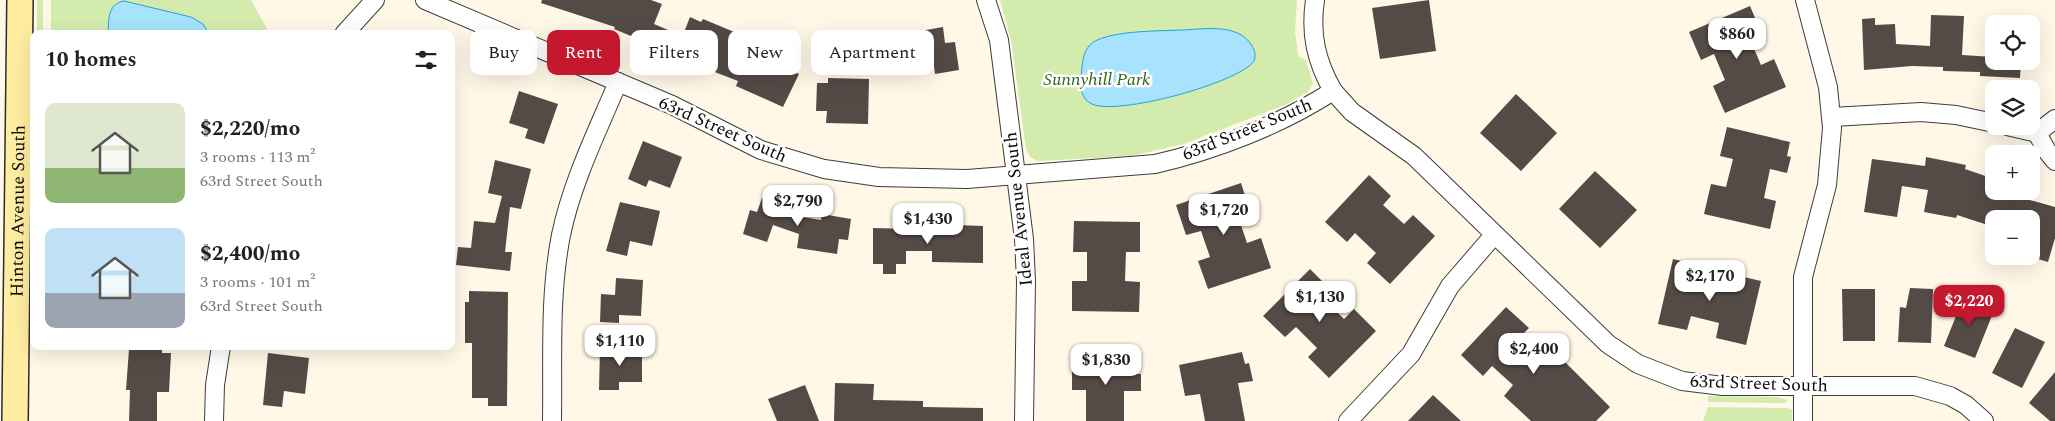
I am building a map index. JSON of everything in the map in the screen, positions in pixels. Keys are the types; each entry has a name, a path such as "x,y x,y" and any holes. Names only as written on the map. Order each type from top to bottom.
{"main road":[{"name":"Hinton Avenue South","path":"15,421 20,0"}],"street":[{"path":"348,30 375,0"},
{"name":"63rd Street South","path":"425,0 672,105 762,150 824,169 891,178 967,179 1138,166 1172,160 1255,130 1301,110 1333,91 1352,112 1414,156 1608,344 1632,361 1676,380 1702,384 1921,386 1955,399 1984,421"},
{"name":"Ideal Avenue South","path":"986,0 999,40 1026,270 1024,421"},
{"path":"1314,0 1312,27 1314,47 1333,91"},
{"path":"1803,421 1804,277 1828,176 1832,116 1826,78 1805,0"},
{"path":"552,421 554,296 562,234 579,174 618,82"},
{"path":"1832,116 1927,112 1985,122"},
{"path":"2040,131 2055,119"},
{"path":"2038,135 2047,151 2055,160"},
{"path":"1348,421 1410,354 1450,286 1494,235"},
{"path":"214,421 215,385 220,350"}],"green space":[{"path":"37,0 43,0 43,30 37,30"},
{"path":"51,0 251,0 268,30 51,30"},
{"name":"Sunnyhill Park","path":"1000,0 1297,0 1295,32 1298,54 1299,57 1306,60 1313,84 1308,92 1285,105 1184,144 1131,156 1038,161 1030,157 1026,149 1011,40"},
{"path":"1708,396 1778,397 1787,400 1786,403 1708,402"},
{"path":"1708,407 1787,408 1792,410 1792,421 1703,421"}],"water":[{"path":"124,1 191,17 203,24 207,30 108,30 110,13 114,5"},
{"path":"1211,29 1230,31 1246,39 1253,48 1254,61 1244,70 1226,79 1177,95 1150,101 1106,106 1092,104 1083,96 1081,82 1084,56 1087,48 1097,40 1107,36 1134,32"}],"building":[{"path":"542,0 651,0 662,4 654,24 668,30 630,30 630,36 614,29 615,27 541,3"},
{"path":"1429,0 1436,51 1380,59 1372,8"},
{"path":"1750,6 1761,32 1749,37 1761,65 1774,59 1786,87 1725,113 1713,86 1725,80 1714,54 1701,60 1689,32"},
{"path":"1931,15 1964,16 1962,55 1985,56 1985,70 2020,70 2020,78 1980,76 1980,72 1943,71 1943,67 1912,66 1864,70 1862,19 1875,18 1875,25 1895,24 1896,44 1930,46"},
{"path":"690,17 701,22 703,19 729,30 728,75 799,75 783,107 736,86 738,81 718,73 718,30 685,30"},
{"path":"943,27 945,43 955,42 959,70 935,74 934,30 926,30"},
{"path":"828,78 869,79 868,124 826,123 827,111 816,111 817,83 828,83"},
{"path":"519,91 558,104 544,144 525,138 528,129 509,123"},
{"path":"1516,94 1557,133 1521,171 1480,133"},
{"path":"1727,127 1790,142 1787,156 1791,157 1787,173 1770,169 1764,198 1776,201 1770,229 1704,214 1711,184 1726,187 1733,159 1720,156"},
{"path":"643,141 682,157 670,188 649,180 646,187 628,179"},
{"path":"1926,157 1966,165 1965,169 1985,176 1985,200 2030,200 2055,207 2055,238 2048,262 2040,260 2040,210 1985,210 1985,224 1957,215 1956,218 1924,212 1928,190 1902,186 1897,217 1864,212 1872,159 1925,166"},
{"path":"495,160 531,169 521,209 510,207 505,252 512,252 510,271 456,265 458,247 471,248 474,221 495,223 502,196 488,193"},
{"path":"1595,171 1637,210 1600,248 1559,209"},
{"path":"1369,175 1391,196 1383,205 1404,224 1413,215 1435,236 1390,284 1367,263 1376,253 1355,233 1347,242 1325,222"},
{"path":"1241,183 1250,211 1238,216 1247,243 1261,238 1271,268 1208,289 1198,261 1210,257 1201,231 1186,235 1176,205"},
{"path":"762,198 787,207 784,214 821,220 822,214 851,219 848,240 839,239 837,254 797,248 799,234 773,225 767,242 743,234 750,210 757,212"},
{"path":"620,202 660,211 652,246 630,241 627,256 606,251"},
{"path":"1074,221 1140,222 1140,252 1126,252 1125,281 1140,282 1139,312 1072,311 1072,281 1087,281 1087,252 1073,252"},
{"path":"957,225 983,226 983,263 932,262 932,251 906,251 906,264 896,264 896,274 883,274 883,264 873,264 873,228 957,230"},
{"path":"1673,259 1703,266 1700,278 1729,285 1731,274 1761,281 1746,345 1716,338 1719,323 1691,316 1687,330 1658,324"},
{"path":"1310,269 1331,290 1323,298 1344,319 1354,309 1376,331 1329,378 1308,357 1317,348 1296,327 1285,337 1263,316"},
{"path":"616,278 643,280 641,316 619,315 619,323 600,322 601,294 615,295"},
{"path":"1910,288 1933,289 1931,343 1898,342 1900,307 1906,308"},
{"path":"1842,289 1875,289 1875,341 1843,341"},
{"path":"469,291 508,292 507,406 488,406 488,398 472,398 472,343 465,343 465,302 469,302"},
{"path":"1964,296 1995,308 1975,358 1944,346"},
{"path":"1506,307 1529,328 1520,337 1541,357 1550,347 1610,407 1596,421 1531,421 1504,396 1513,385 1492,366 1483,376 1461,355"},
{"path":"2015,328 2045,342 2022,388 1992,373"},
{"path":"600,348 642,348 642,382 619,382 619,390 599,390"},
{"path":"129,350 162,350 162,353 171,353 169,392 157,392 157,421 129,421 130,390 126,390"},
{"path":"1242,352 1245,364 1249,363 1253,381 1238,383 1245,421 1205,421 1200,394 1185,396 1179,365"},
{"path":"268,353 309,358 305,394 284,391 282,407 263,405"},
{"path":"1072,360 1137,360 1137,374 1141,374 1141,391 1124,391 1124,421 1086,421 1086,390 1072,390"},
{"path":"2055,372 2055,421 2050,421 2029,403"},
{"path":"835,383 874,384 873,400 923,401 923,407 983,408 983,421 834,421"},
{"path":"805,385 819,421 777,421 768,399"},
{"path":"1433,395 1461,421 1408,421"}]}
